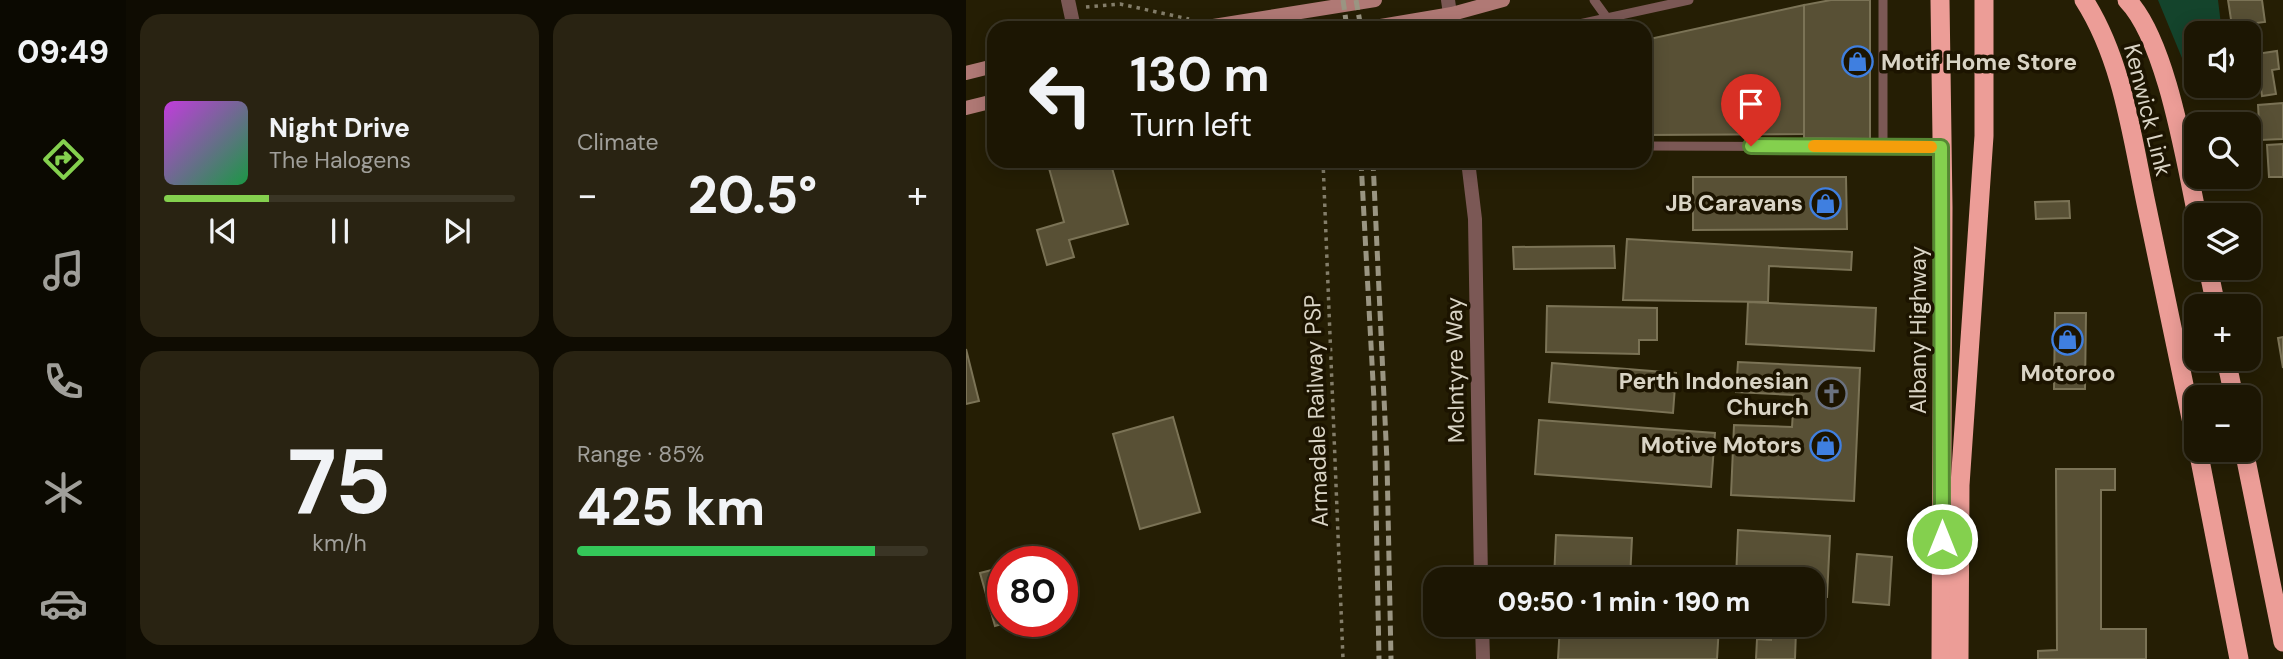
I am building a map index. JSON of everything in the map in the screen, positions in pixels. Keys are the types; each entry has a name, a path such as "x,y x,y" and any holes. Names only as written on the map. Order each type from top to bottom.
{"highway":[{"name":"Albany Highway","path":"1940,0 1941,659"},
{"path":"2070,0 2101,28"},
{"name":"Kenwick Link","path":"2084,0 2101,28 2131,129 2184,385"},
{"name":"Albany Highway","path":"1959,659 1960,485 1984,136 1987,3"},
{"name":"Kenwick Link","path":"2130,3 2151,40 2172,108 2194,203"},
{"path":"2200,462 2239,659"},
{"path":"2246,462 2283,642"}],"main road":[{"path":"1218,21 1375,0"},
{"path":"1410,21 1451,14 1503,0"},
{"path":"966,73 987,68"},
{"path":"966,108 987,103"}],"street":[{"name":"McIntyre Way","path":"1469,168 1475,219 1482,567"},
{"path":"1482,637 1483,659"}],"lane":[{"path":"1594,0 1607,18"},
{"path":"1593,21 1689,0"},
{"path":"1883,0 1883,146"},
{"path":"1652,146 1941,147"}],"path":[{"path":"1069,4 1120,4 1185,21"},
{"name":"Armadale Railway PSP","path":"1323,168 1343,659"}],"green space":[{"path":"2158,0 2218,0 2221,21 2184,21 2184,63"}],"building":[{"path":"1831,0 1870,0 1870,139 1804,138 1804,5"},
{"path":"2228,0 2262,0 2265,22 2231,21"},
{"path":"1804,5 1804,134 1652,135 1652,38"},
{"path":"2277,51 2279,69 2272,70 2276,94 2262,96 2261,53"},
{"path":"2283,103 2283,139 2261,140 2261,112 2258,112 2258,105"},
{"path":"2283,144 2283,177 2269,177 2267,145"},
{"path":"1049,168 1112,168 1128,224 1069,240 1074,257 1047,265 1037,230 1064,222"},
{"path":"1693,177 1846,177 1847,229 1693,230"},
{"path":"2069,201 2070,218 2036,219 2035,202"},
{"path":"1627,239 1852,252 1851,270 1769,266 1768,302 1623,300"},
{"path":"1614,246 1615,268 1514,269 1513,247"},
{"path":"1748,302 1876,308 1874,351 1746,344"},
{"path":"1547,306 1657,308 1657,340 1639,340 1639,354 1546,352"},
{"path":"2055,313 2086,313 2085,389 2054,389"},
{"path":"2283,337 2283,368 2278,338"},
{"path":"966,349 979,401 966,404"},
{"path":"1738,362 1860,368 1854,501 1731,495 1734,425 1792,427 1794,395 1736,392"},
{"path":"1552,363 1676,373 1673,413 1549,402"},
{"path":"1173,417 1200,512 1140,529 1113,434"},
{"path":"1539,420 1715,433 1711,487 1535,474"},
{"path":"2056,469 2115,469 2115,490 2101,490 2101,629 2146,629 2146,659 2038,659 2038,651 2057,650"},
{"path":"1738,530 1830,536 1827,597 1825,567 1736,567"},
{"path":"1556,535 1632,538 1631,567 1555,567"},
{"path":"1857,554 1892,557 1889,605 1853,602"},
{"path":"987,571 987,598 980,573"},
{"path":"1559,637 1718,637 1717,659 1558,659"},
{"path":"1771,637 1796,637 1795,659 1756,659 1757,639 1771,640"}],"railway":[{"path":"1343,0 1346,21"},
{"path":"1356,0 1360,21"},
{"path":"1361,168 1374,400 1379,659"},
{"path":"1373,168 1387,462 1391,659"}],"slow traffic":[{"path":"1814,146 1931,147"}],"place":[{"name":"Motif Home Store","path":"1858,62"},
{"name":"JB Caravans","path":"1826,203"},
{"name":"Motoroo","path":"2068,339"},
{"name":"Perth Indonesian Church","path":"1832,394"},
{"name":"Motive Motors","path":"1825,445"}],"route":[{"path":"1751,146 1941,147 1942,539"}]}
